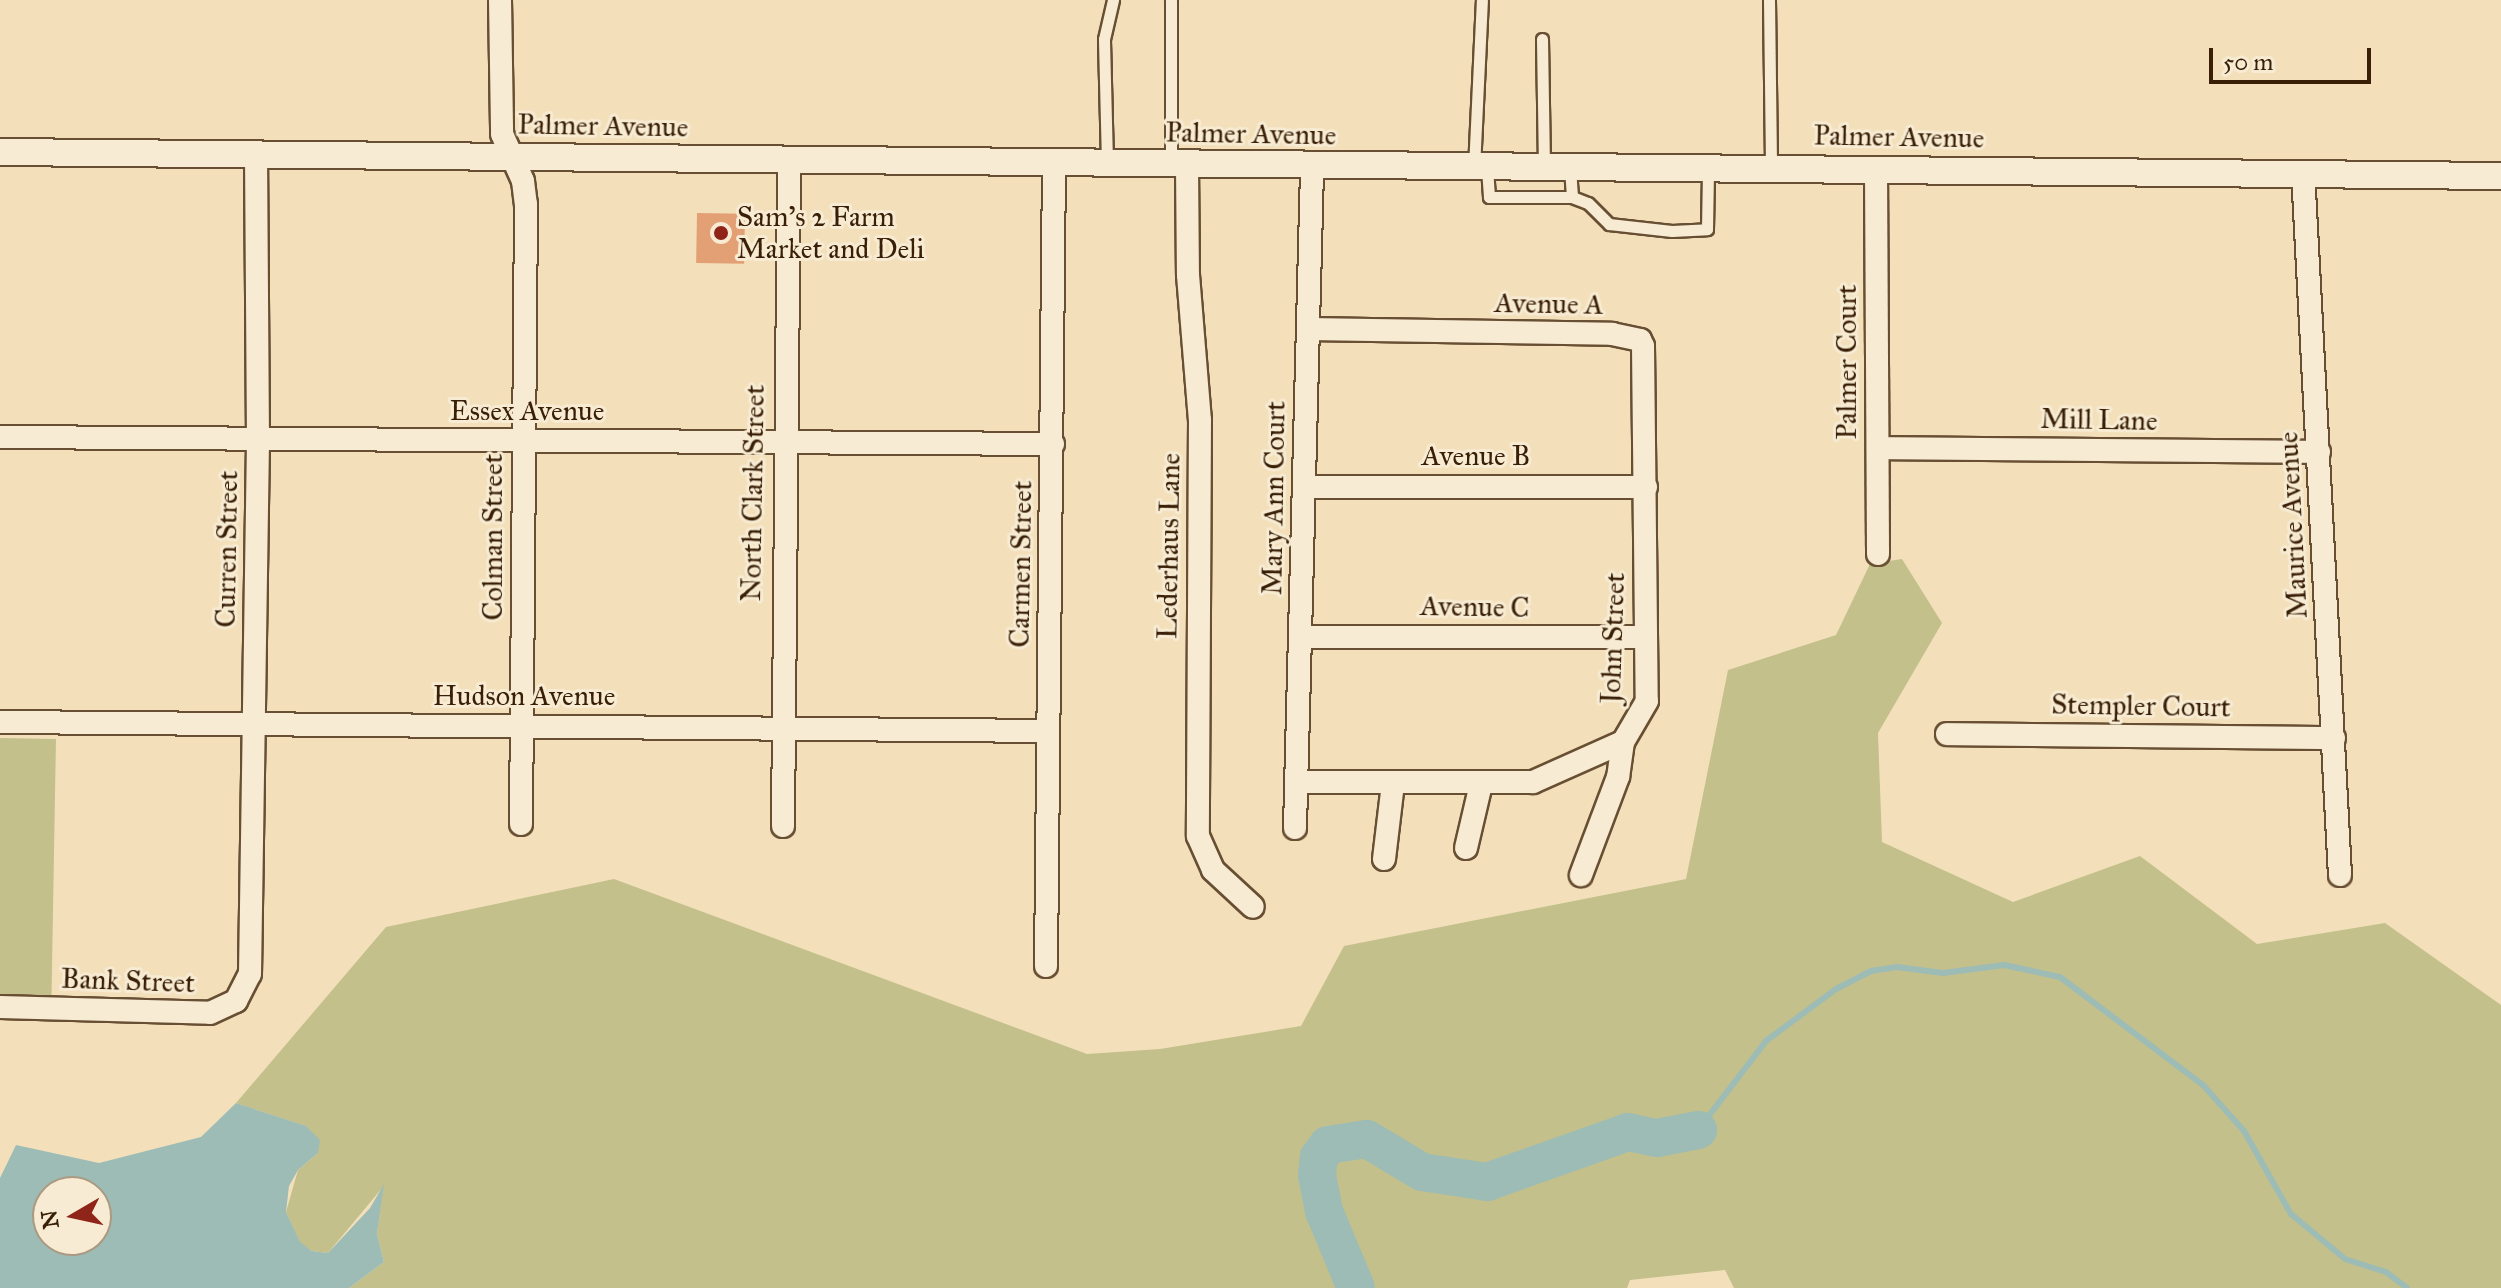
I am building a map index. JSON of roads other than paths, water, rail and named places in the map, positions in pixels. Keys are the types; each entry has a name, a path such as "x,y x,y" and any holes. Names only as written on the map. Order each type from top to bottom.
{"street":[{"name":"Colman Street","path":"500,0 500,117 526,204 521,824"},
{"name":"Palmer Avenue","path":"0,152 1054,163 1312,169 1771,168 2501,176"},
{"name":"Curren Street","path":"252,942 258,440 256,157"},
{"name":"North Clark Street","path":"783,826 784,444 789,160"},
{"name":"Carmen Street","path":"1046,966 1054,163"},
{"name":"Lederhaus Lane","path":"1179,165 1200,420 1198,836 1213,870 1253,907"},
{"name":"Mary Ann Court","path":"1295,828 1303,637 1312,169"},
{"name":"Palmer Court","path":"1876,169 1878,554"},
{"name":"Maurice Avenue","path":"2303,172 2340,875"},
{"name":"Avenue A","path":"1308,329 1612,334 1640,340 1646,363 1646,487"},
{"name":"Essex Avenue","path":"0,437 1053,444"},
{"name":"Mill Lane","path":"1878,448 2319,452"},
{"name":"Avenue B","path":"1305,487 1646,487"},
{"name":"John Street","path":"1581,875 1618,777 1623,742 1645,709 1646,487"},
{"name":"Avenue C","path":"1303,637 1646,637"},
{"name":"Hudson Avenue","path":"0,722 1048,731"},
{"name":"Stempler Court","path":"1947,734 2334,738"},
{"path":"1297,782 1533,782 1623,742"},
{"path":"1384,859 1393,784"},
{"path":"1466,848 1481,784"},
{"name":"Bank Street","path":"0,1007 210,1013 225,1009 245,989 252,942"}],"lane":[{"path":"1107,164 1104,39 1113,0"},
{"path":"1171,0 1179,165"},
{"path":"1482,0 1480,168 1489,197 1572,197 1588,203 1609,224 1707,229 1708,170"},
{"path":"1769,0 1771,168"},
{"path":"1542,39 1544,169"},
{"path":"1570,168 1572,197"}],"water":[{"path":"236,1103 306,1126 320,1140 318,1153 298,1170 289,1186 286,1212 300,1242 312,1251 328,1253 370,1208 384,1184 377,1234 384,1262 349,1288 0,1288 0,1178 16,1145 99,1163 201,1137"}],"waterway":[{"path":"1698,1130 1766,1041 1836,989 1871,971 1897,967 1943,973 2004,965 2060,977 2203,1085 2244,1131 2291,1214 2345,1259 2386,1272 2407,1288"},
{"path":"1356,1288 1324,1211 1317,1175 1319,1157 1328,1145 1367,1139 1422,1172 1487,1182 1628,1132 1657,1138 1698,1130"}],"place":[{"name":"Sam's 2 Farm Market and Deli","path":"721,233"}]}
